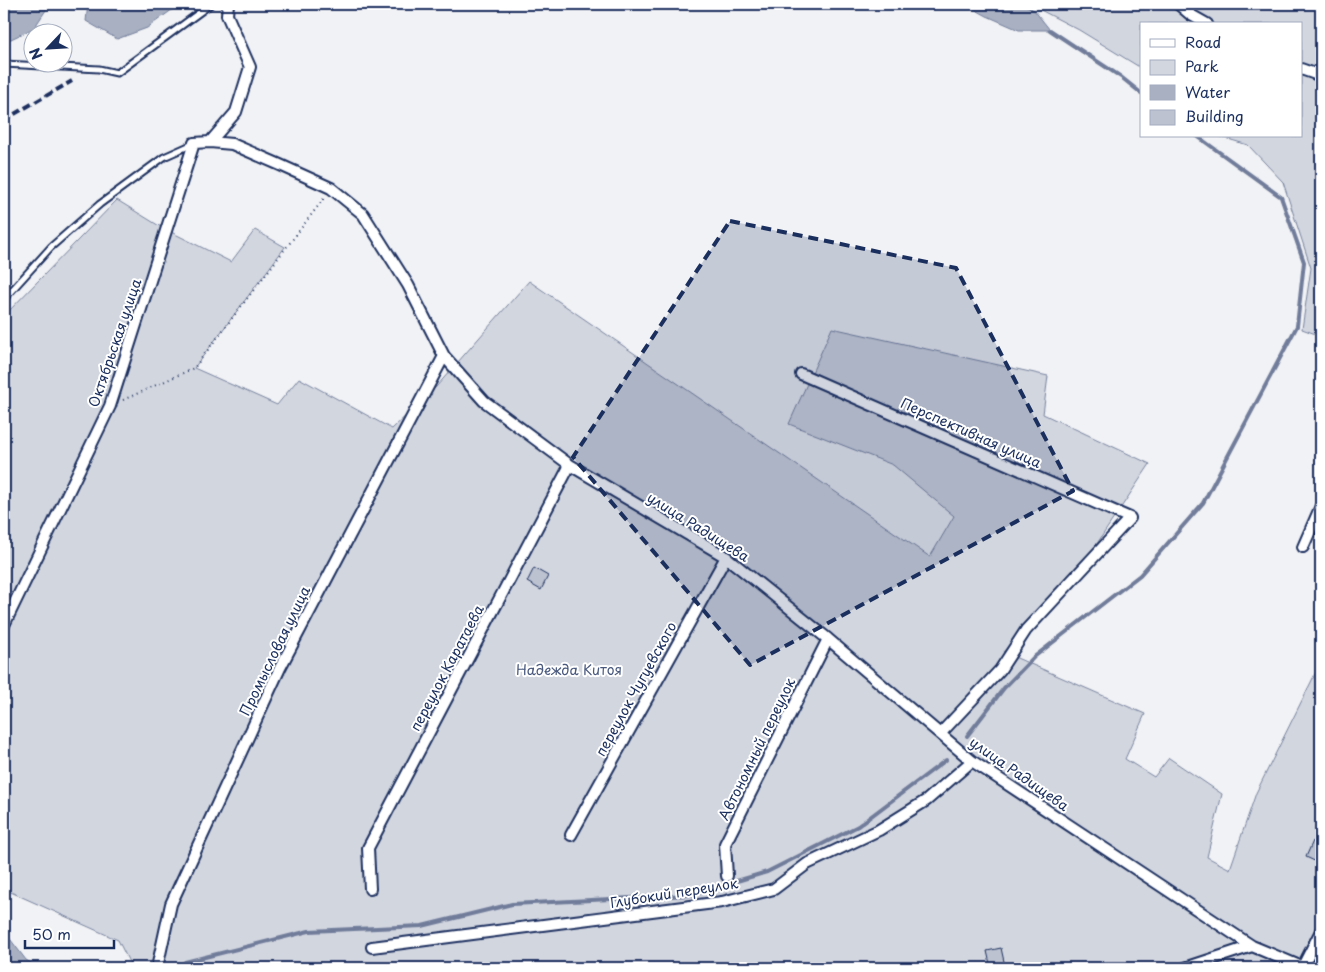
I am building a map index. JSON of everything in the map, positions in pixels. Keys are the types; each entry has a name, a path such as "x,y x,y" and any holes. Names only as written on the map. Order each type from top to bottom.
{"street":[{"path":"210,142 236,112 250,67 227,15 228,4"},
{"path":"1178,4 1203,22"},
{"path":"1302,69 1321,76"},
{"name":"улица Радищева","path":"194,143 232,144 331,188 363,214 408,285 444,356 484,401 570,465 726,557 828,638 972,761 1252,946 1302,968"},
{"name":"Октябрьская улица","path":"4,626 110,406 194,143"},
{"name":"Промысловая улица","path":"157,968 171,904 280,668 444,356"},
{"name":"Перспективная улица","path":"802,374 1130,518 1026,630 1000,670 941,733"},
{"name":"переулок Каратаева","path":"370,889 368,848 570,465"},
{"path":"1303,547 1321,506"},
{"name":"переулок Чугуевского","path":"571,835 726,557"},
{"name":"Автономный переулок","path":"727,876 725,844 828,638"},
{"name":"Глубокий переулок","path":"372,947 722,902 774,889 807,864 879,830 926,800 972,761"},
{"path":"1302,968 1321,931"},
{"path":"1185,968 1252,946"}],"lane":[{"path":"4,64 99,69 117,73 210,4"},
{"path":"4,299 51,248 100,204 164,157 194,143"}],"path":[{"path":"110,406 194,368 331,188"}],"highlighted area":[{"path":"730,221 956,268 1073,491 750,665 573,457"}],"green space":[{"path":"1029,4 1321,4 1321,336 1302,329 1311,268 1283,182 1248,145 1225,138 1302,138 1302,22 1140,22 1140,67 1079,30"},
{"name":"Надежда Китоя","path":"117,200 161,227 231,262 255,230 285,247 194,368 277,405 299,378 392,429 436,387 529,281 930,557 954,516 893,465 789,424 832,328 1048,376 1043,414 1150,464 1080,569 1003,652 1145,714 1125,759 1154,777 1169,758 1222,794 1207,857 1230,869 1256,793 1321,662 1321,929 1295,968 1280,968 1269,963 1218,968 132,968 118,940 4,889 4,316"}],"water":[{"path":"4,4 50,4 38,22 22,22 22,34 4,40"},
{"path":"88,4 180,4 147,28 117,39 86,21"},
{"path":"965,4 1023,4 1034,10 1050,30 1019,30"},
{"path":"4,931 26,960 39,968 4,968"}],"building":[{"path":"534,568 548,576 541,590 527,582"},
{"path":"1313,841 1321,844 1321,864 1306,857"},
{"path":"1001,948 1005,966 991,968 987,951"}],"waterway":[{"path":"1050,30 1121,77 1140,92"},
{"path":"967,736 1004,688 1034,657 1140,575 1203,503 1297,326 1304,262 1281,197 1200,138"},
{"path":"177,968 185,962 309,931 422,926 512,904 690,895 767,872 858,826 946,760"}],"railway":[{"path":"4,120 72,81"}]}
